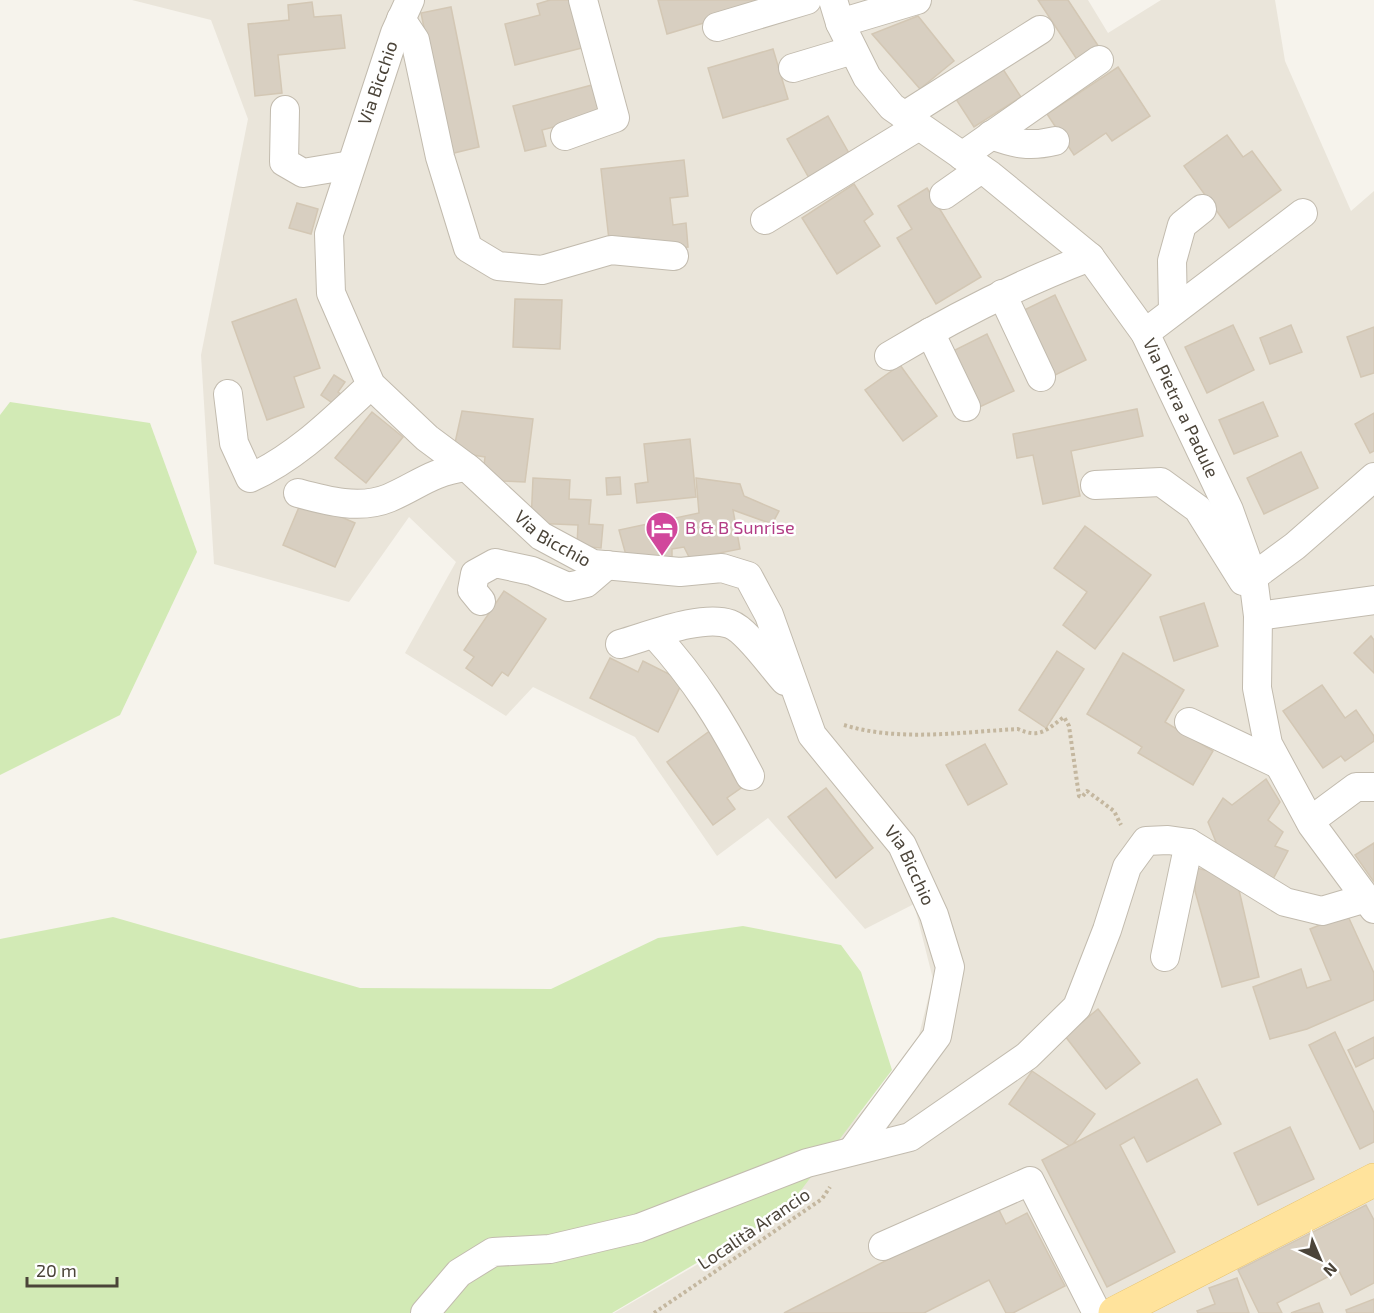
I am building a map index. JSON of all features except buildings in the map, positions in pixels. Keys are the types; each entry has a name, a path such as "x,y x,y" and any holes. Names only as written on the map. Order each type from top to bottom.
{"main road":[{"path":"1114,1313 1374,1180"}],"street":[{"path":"565,136 615,118 584,0"},
{"path":"717,27 807,0"},
{"path":"836,11 917,0"},
{"path":"406,10 415,40 440,157 468,248 498,266 542,270 611,250 674,255"},
{"name":"Via Bicchio","path":"406,10 329,234 331,293 371,384 427,438 465,467 541,536 593,564 680,572 723,568 748,576 769,615 812,735 902,845 934,915 950,967 936,1036 852,1151"},
{"name":"Via Pietra a Padule","path":"836,11 867,77 892,107 972,162 1090,257 1144,333 1229,510 1256,596 1257,688 1268,744 1310,821 1370,904"},
{"path":"765,220 912,121 1040,30"},
{"path":"793,68 853,50"},
{"path":"944,195 991,135 1099,60"},
{"path":"285,110 284,162 303,173 351,165"},
{"path":"991,135 1015,144 1034,146 1055,141"},
{"path":"1173,311 1173,261 1182,225 1202,209"},
{"path":"1144,333 1304,213"},
{"path":"889,356 1002,294 1090,257"},
{"path":"1002,294 1041,377"},
{"path":"930,332 966,407"},
{"path":"228,394 234,443 250,477 272,468 322,429 371,384"},
{"path":"298,493 363,504 389,498 443,470 465,467"},
{"path":"1256,596 1295,546 1374,477"},
{"path":"1095,485 1161,482 1198,509 1232,566 1256,596 1374,600"},
{"path":"481,601 472,590 475,574 495,563 532,571 568,587 586,583 607,565"},
{"path":"620,644 691,622 730,624 756,645 799,699"},
{"path":"655,635 688,671 724,727 750,776"},
{"path":"1189,723 1278,764"},
{"path":"1310,821 1356,787 1374,787"},
{"path":"425,1313 459,1273 493,1252 550,1249 639,1228 775,1174 909,1137 1027,1056 1077,1007 1107,930 1127,867 1146,841 1168,840 1189,843 1285,902 1322,911 1370,904"},
{"path":"1165,957 1189,843"},
{"path":"883,1246 1030,1180 1097,1313"}],"path":[{"path":"799,699 823,719 868,733 918,734 1018,729 1030,735 1039,734 1064,717 1069,726 1078,796 1082,797 1087,791 1114,811 1122,827 1121,836 1114,841 1139,850"},
{"name":"Località Arancio","path":"654,1313 822,1199 852,1151"}],"shaded area":[{"path":"132,0 1088,0 1108,33 1161,0 1275,0 1285,61 1351,211 1374,191 1374,1313 614,1313 779,1217 840,1136 915,1051 933,979 914,904 865,929 768,818 717,856 635,737 533,687 506,716 405,653 456,562 409,517 349,602 214,564 201,355 248,119 211,20"}],"green space":[{"path":"10,402 150,423 197,552 120,715 0,775 0,415"},
{"path":"113,917 360,988 551,989 658,938 743,926 841,945 861,972 892,1070 786,1210 612,1313 0,1313 0,939"}],"place":[{"name":"B & B Sunrise","path":"662,557"}]}
